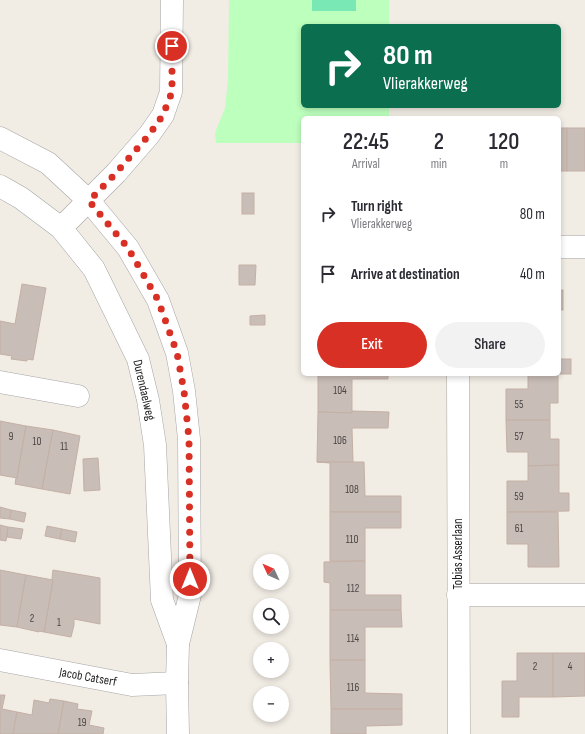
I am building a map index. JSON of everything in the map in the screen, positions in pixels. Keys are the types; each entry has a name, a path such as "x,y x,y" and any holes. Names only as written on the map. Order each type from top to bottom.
{"street":[{"path":"61,228 116,173 149,135 163,115 172,92 172,0"},
{"name":"Durendaelweg","path":"0,138 48,163 89,201 128,248 158,300 177,353 184,391 189,439 190,564 190,595 178,644 178,734"},
{"name":"Durendaelweg","path":"0,186 21,198 61,228 94,270 138,359 148,400 155,445 162,600 178,644"},
{"path":"561,247 585,247"},
{"name":"Tobias Asserlaan","path":"458,376 459,734"},
{"path":"0,382 78,396"},
{"path":"458,596 585,595"},
{"name":"Jacob Catserf","path":"0,660 132,685 177,683"}],"green space":[{"path":"229,0 389,0 389,24 301,24 301,108 389,108 389,116 301,116 301,143 216,143 215,133 225,108 228,80"},
{"path":"312,0 356,0 356,11 312,11"}],"building":[{"path":"561,128 567,128 567,171 561,171"},
{"path":"567,128 585,128 585,171 567,171"},
{"path":"242,193 254,193 254,214 242,214"},
{"path":"239,265 256,265 255,285 239,285"},
{"path":"22,284 46,288 33,360 27,359 27,361 11,359 12,356 0,354 0,321 15,324"},
{"path":"561,290 563,290 563,310 561,310"},
{"path":"265,315 265,325 250,325 250,316"},
{"path":"561,359 571,359 571,374 561,374"},
{"path":"318,376 388,376 388,379 352,379 352,413 318,412"},
{"path":"528,376 558,376 558,403 550,403 550,420 506,420 506,389 528,389"},
{"path":"352,411 389,412 388,428 352,428 353,462 317,462 318,412 352,413"},
{"path":"506,420 550,420 550,439 559,439 559,465 528,466 528,452 507,452"},
{"path":"0,421 26,426 17,478 0,475"},
{"path":"26,426 53,430 42,489 15,484"},
{"path":"53,430 80,436 70,494 42,489"},
{"path":"98,458 100,490 84,491 83,459"},
{"path":"317,462 364,462 365,496 401,496 401,512 330,512 330,463"},
{"path":"559,465 559,493 569,493 569,511 507,512 507,481 528,481 528,466"},
{"path":"0,507 11,510 10,519 0,518"},
{"path":"11,510 26,513 24,522 10,519"},
{"path":"330,512 401,512 401,528 365,528 365,561 330,561"},
{"path":"507,512 558,512 559,567 528,567 528,544 507,544"},
{"path":"0,525 8,527 6,541 0,540"},
{"path":"47,526 62,529 60,539 45,536"},
{"path":"8,527 23,529 21,539 7,537"},
{"path":"62,529 77,532 75,542 60,539"},
{"path":"365,561 365,595 401,595 401,610 330,610 330,583 324,582 324,562"},
{"path":"0,570 26,575 17,627 0,625"},
{"path":"53,570 100,578 100,624 74,619 71,637 44,632 53,580"},
{"path":"26,575 53,580 44,632 17,627"},
{"path":"330,610 401,610 402,627 365,627 365,660 330,660"},
{"path":"517,653 553,653 553,697 519,697 519,717 502,717 502,681 517,681"},
{"path":"553,653 585,653 585,696 553,697"},
{"path":"330,660 365,660 365,693 402,694 402,709 331,709"},
{"path":"0,695 5,695 2,709 17,712 13,734 0,734"},
{"path":"50,699 64,701 58,734 13,734 17,712 32,715 34,700 49,703"},
{"path":"64,701 78,704 77,709 92,711 89,725 104,728 103,734 58,734"},
{"path":"331,709 402,709 402,725 366,726 366,734 331,734"}],"route":[{"path":"172,46 172,92 163,115 149,135 89,201 128,248 158,300 177,353 184,391 189,439 190,579"}]}
